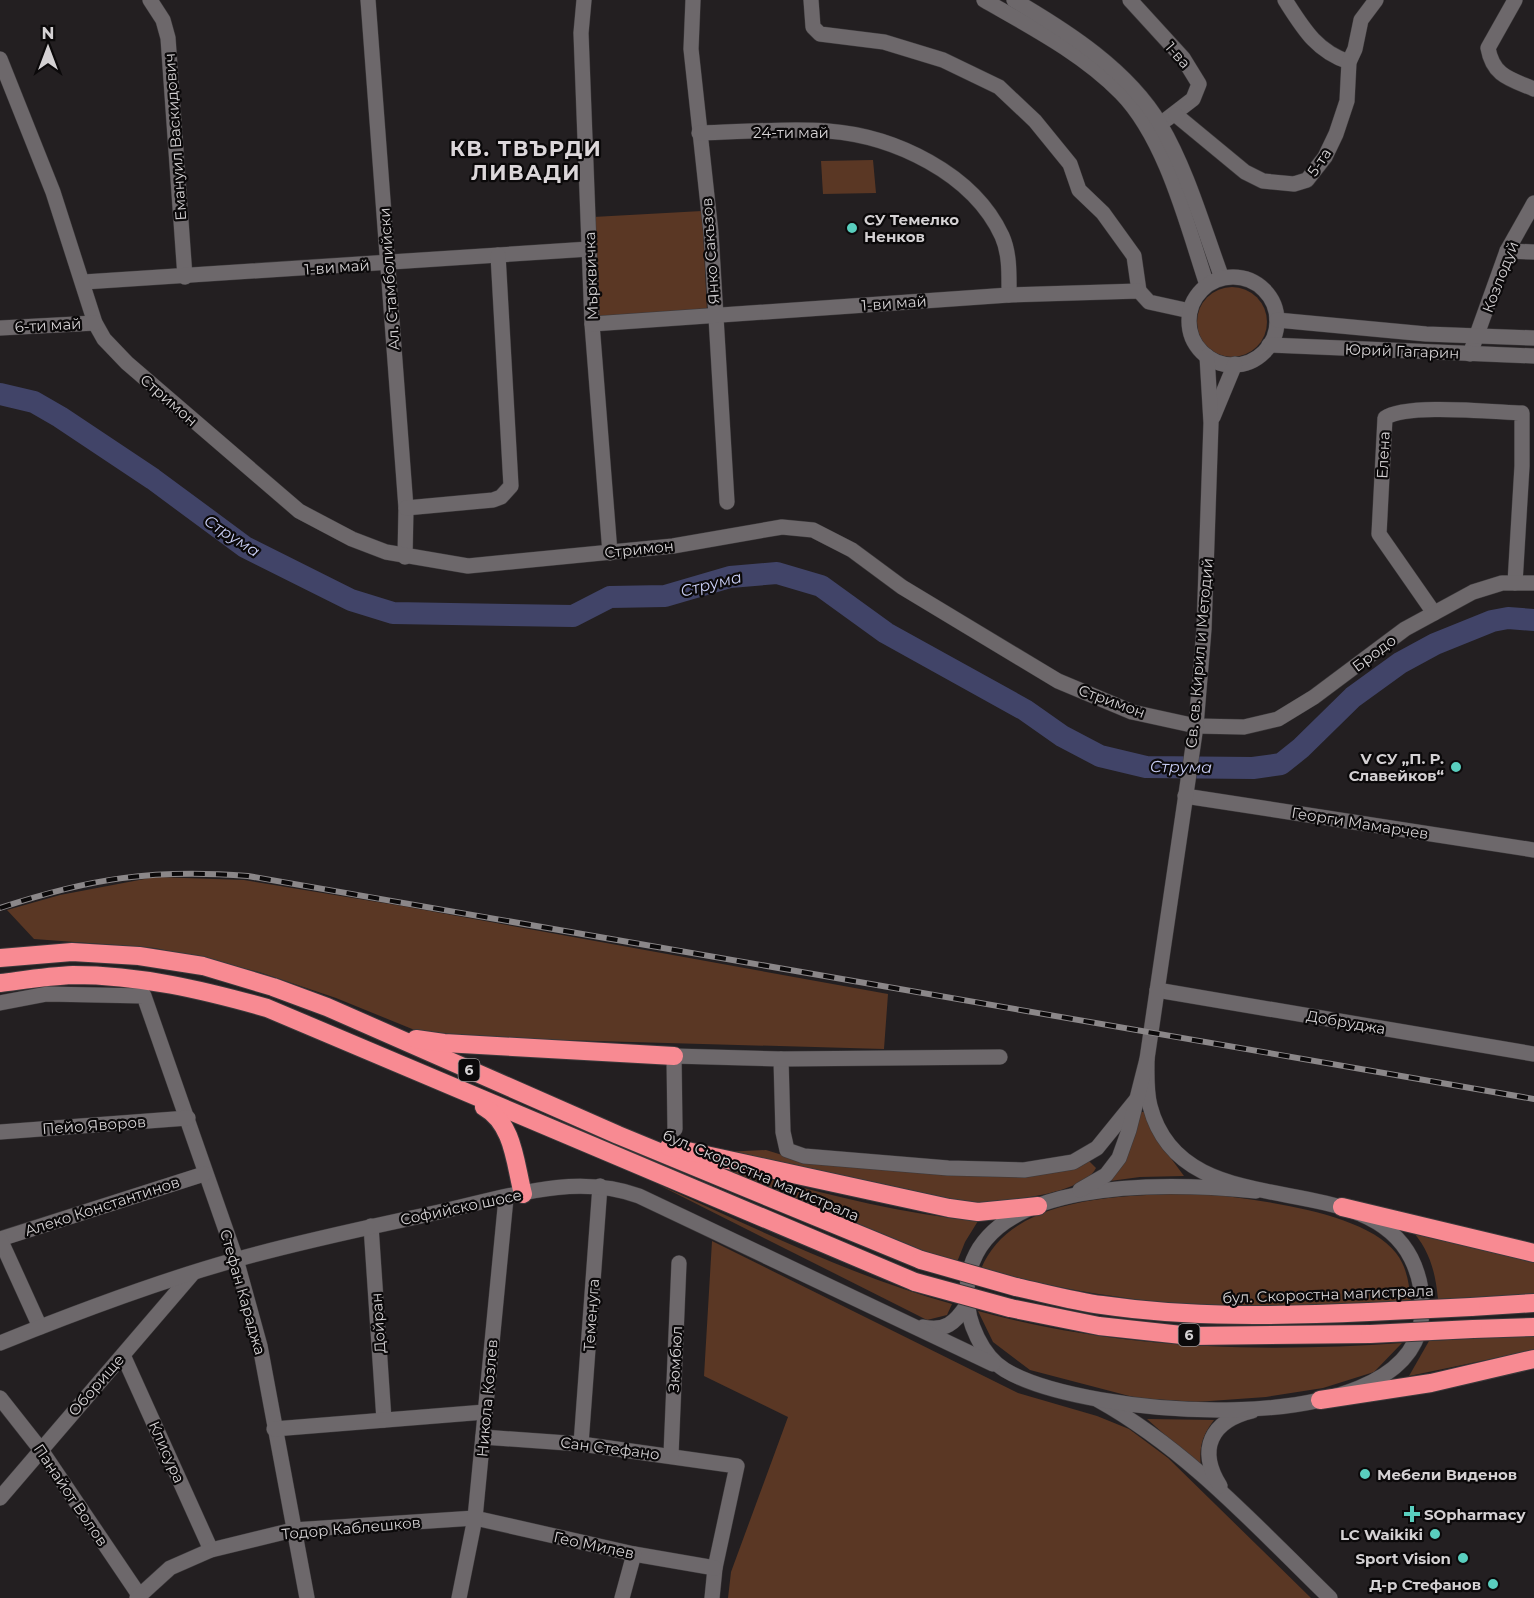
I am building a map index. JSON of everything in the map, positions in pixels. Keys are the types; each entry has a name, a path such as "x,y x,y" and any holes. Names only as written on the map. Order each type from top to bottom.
{"highway":[{"name":"бул. Скоростна магистрала","path":"0,958 72,952 139,956 203,966 273,987 385,1032 618,1136 921,1260 1016,1287 1101,1305 1191,1314 1282,1316 1534,1303"},
{"name":"6","path":"0,982 72,975 136,978 197,988 267,1008 915,1282 1010,1308 1100,1326 1191,1336 1370,1334 1534,1327"},
{"path":"385,1032 444,1043 674,1056"},
{"path":"444,1083 491,1111 503,1123 510,1138 514,1196"},
{"path":"618,1136 949,1208 978,1212 1047,1203"},
{"path":"1341,1206 1534,1253"},
{"path":"1320,1400 1431,1383 1534,1359"}],"street":[{"name":"Емануил Васкидович","path":"150,0 163,21 168,38 185,277"},
{"name":"Ал. Стамболийски","path":"368,0 406,508 405,557"},
{"name":"Мърквичка","path":"584,0 581,33 592,324 610,553"},
{"name":"Янко Сакъзов","path":"693,0 692,49 711,233 714,317 727,502"},
{"path":"811,0 813,27 820,34 884,42 943,60 999,87 1035,122 1070,164 1079,190 1103,213 1134,256 1139,291 1149,302 1190,311"},
{"path":"984,0 1038,31 1108,81 1152,125 1207,285"},
{"path":"1014,0 1087,47 1118,73 1184,171 1222,278"},
{"name":"1-ва","path":"1130,0 1183,58 1200,84 1193,99 1176,115 1152,125"},
{"path":"1285,0 1306,33 1330,56 1348,62"},
{"name":"5-та","path":"1176,115 1245,172 1263,181 1294,184 1307,180 1316,171 1336,134 1347,101 1348,62 1355,49 1361,20 1376,0"},
{"path":"1515,0 1488,48 1491,64 1506,77 1534,89"},
{"path":"0,59 53,192 84,282 95,323"},
{"name":"24-ти май","path":"699,133 827,131 879,141 923,160 951,176 991,217 1002,237 1008,258 1010,295"},
{"name":"Козлодуй","path":"1470,354 1508,251 1534,202"},
{"name":"1-ви май","path":"84,282 590,249"},
{"path":"1508,251 1534,252"},
{"path":"406,508 493,500 501,497 511,486 498,255"},
{"path":"1238,277 1260,286 1270,298 1277,320 1269,345 1251,361 1235,364 1216,361 1197,346 1191,333 1190,311 1196,296 1207,285 1222,278 1238,277"},
{"name":"1-ви май","path":"592,324 1010,295 1139,291"},
{"name":"Юрий Гагарин","path":"1277,320 1478,336 1534,338"},
{"name":"6-ти май","path":"0,328 95,323"},
{"name":"Стримон","path":"95,323 104,339 127,363 299,511 352,539 405,557 468,566 672,546 782,526 813,530 852,550 902,587 1058,681 1132,712 1195,732 1215,728"},
{"name":"Юрий Гагарин","path":"1269,345 1534,356"},
{"name":"Св. св. Кирил и Методий","path":"1047,1203 1089,1187 1106,1175 1119,1158 1147,1059 1195,732 1204,629 1211,423 1207,356"},
{"name":"Св. св. Кирил и Методий","path":"1211,423 1235,364"},
{"name":"Елена","path":"1434,613 1379,534 1385,418 1391,413 1412,410 1522,413 1527,514"},
{"path":"1515,583 1527,514"},
{"name":"Бродо","path":"1215,728 1244,727 1278,719 1314,697 1405,629 1473,591 1502,583 1534,583"},
{"name":"Георги Мамарчев","path":"1186,789 1534,850"},
{"name":"Добруджа","path":"1157,990 1534,1054"},
{"name":"Стефан Караджа","path":"0,1003 47,994 144,996 188,1118 204,1174 236,1259 260,1346 307,1598"},
{"path":"675,1128 674,1056 780,1059 1000,1057"},
{"path":"780,1059 783,1132 788,1150 804,1156 948,1168 1024,1170 1073,1162 1097,1148 1136,1100"},
{"name":"Св. св. Кирил и Методий","path":"1147,1059 1150,1106 1157,1123 1179,1154 1212,1175 1256,1191"},
{"name":"Пейо Яворов","path":"0,1132 188,1118"},
{"name":"Алеко Константинов","path":"0,1239 204,1174"},
{"name":"Софийско шосе","path":"0,1343 236,1259 371,1226 514,1196 572,1185 600,1186 639,1196 1004,1370 1042,1385 1098,1400"},
{"path":"1004,1370 987,1354 978,1339 967,1305 966,1285 970,1269 981,1244 997,1226 1047,1203 1116,1189 1189,1185 1256,1191 1341,1206 1375,1221 1393,1233 1406,1248 1421,1289 1421,1321 1416,1342 1404,1360 1382,1378 1320,1400 1261,1409 1208,1411 1164,1409 1098,1400"},
{"name":"Теменуга","path":"581,1444 600,1186"},
{"name":"Никола Козлев","path":"459,1598 475,1518 485,1412 514,1196"},
{"name":"Дойран","path":"371,1226 384,1420"},
{"path":"0,1239 40,1327"},
{"name":"Зюмбюл","path":"671,1455 680,1263"},
{"name":"Оборище","path":"0,1498 193,1273"},
{"name":"Софийско шосе","path":"911,1324 943,1328 959,1317 967,1305"},
{"name":"Клисура","path":"123,1355 210,1550"},
{"name":"Панайот Волов","path":"0,1398 41,1450 138,1597"},
{"path":"1098,1400 1160,1438 1227,1496 1330,1598"},
{"path":"1227,1496 1210,1468 1210,1443 1216,1431 1227,1420 1261,1409"},
{"path":"274,1429 485,1412"},
{"name":"Сан Стефано","path":"483,1437 581,1444 737,1466 715,1568"},
{"name":"Тодор Каблешков","path":"138,1597 170,1568 210,1550 293,1530 475,1518"},
{"name":"Гео Милев","path":"475,1518 634,1554 715,1568"},
{"path":"622,1598 634,1554"},
{"path":"712,1598 715,1568"}],"shaded area":[{"path":"873,160 876,193 823,194 821,161"},
{"path":"702,211 707,311 598,317 593,217"},
{"path":"1225,287 1239,287 1252,293 1261,302 1267,315 1265,335 1257,347 1239,357 1225,357 1212,351 1203,342 1197,329 1197,315 1203,302 1212,293"},
{"path":"155,877 244,880 402,906 888,994 884,1049 454,1037 422,1033 336,998 259,972 155,948 34,939 7,910 60,895"},
{"path":"1140,1112 1146,1112 1153,1134 1184,1176 1140,1177 1110,1181 1129,1149"},
{"path":"766,1150 792,1158 976,1174 1088,1160 1096,1168 1088,1178 1055,1192 1013,1200 962,1202 723,1152"},
{"path":"706,1163 875,1205 978,1221 965,1242 957,1262 923,1253"},
{"path":"657,1184 839,1265 914,1293 952,1304 947,1315 927,1320"},
{"path":"1204,1193 1307,1210 1360,1227 1381,1239 1400,1258 1405,1270 1411,1301 1284,1308 1208,1306 1093,1293 981,1269 997,1243 1019,1225 1047,1211 1111,1198"},
{"path":"1409,1227 1534,1263 1534,1295 1438,1299 1430,1260 1422,1243"},
{"path":"712,1241 1018,1393 1097,1416 1129,1429 1168,1458 1311,1598 728,1598 731,1572 788,1417 704,1376"},
{"path":"978,1311 1030,1324 1083,1333 1189,1345 1296,1348 1402,1343 1374,1372 1323,1388 1266,1397 1196,1402 1137,1398 1030,1370 993,1342"},
{"path":"1534,1335 1534,1350 1409,1376 1429,1341"},
{"path":"1147,1419 1214,1420 1202,1442 1201,1467"}],"waterway":[{"name":"Струма","path":"0,394 34,402 60,417 153,479 245,547 351,600 393,613 573,616 610,597 665,596 730,577 777,573 821,586 886,633 1025,710 1062,736 1100,756 1146,767 1253,768 1281,764 1301,748 1353,697 1400,663 1435,644 1492,621 1508,618 1534,620"}],"railway":[{"path":"0,908 64,889 122,878 182,874 248,876 1534,1099"}],"place":[{"name":"СУ Темелко Ненков","path":"852,228"},
{"name":"V СУ „П. Р. Славейков“","path":"1456,767"},
{"name":"Мебели Виденов","path":"1365,1474"},
{"name":"SOpharmacy","path":"1412,1514"},
{"name":"LC Waikiki","path":"1435,1534"},
{"name":"Sport Vision","path":"1463,1558"},
{"name":"Д-р Стефанов","path":"1493,1584"}],"district":[{"name":"КВ. ТВЪРДИ ЛИВАДИ","path":"526,160"}]}
